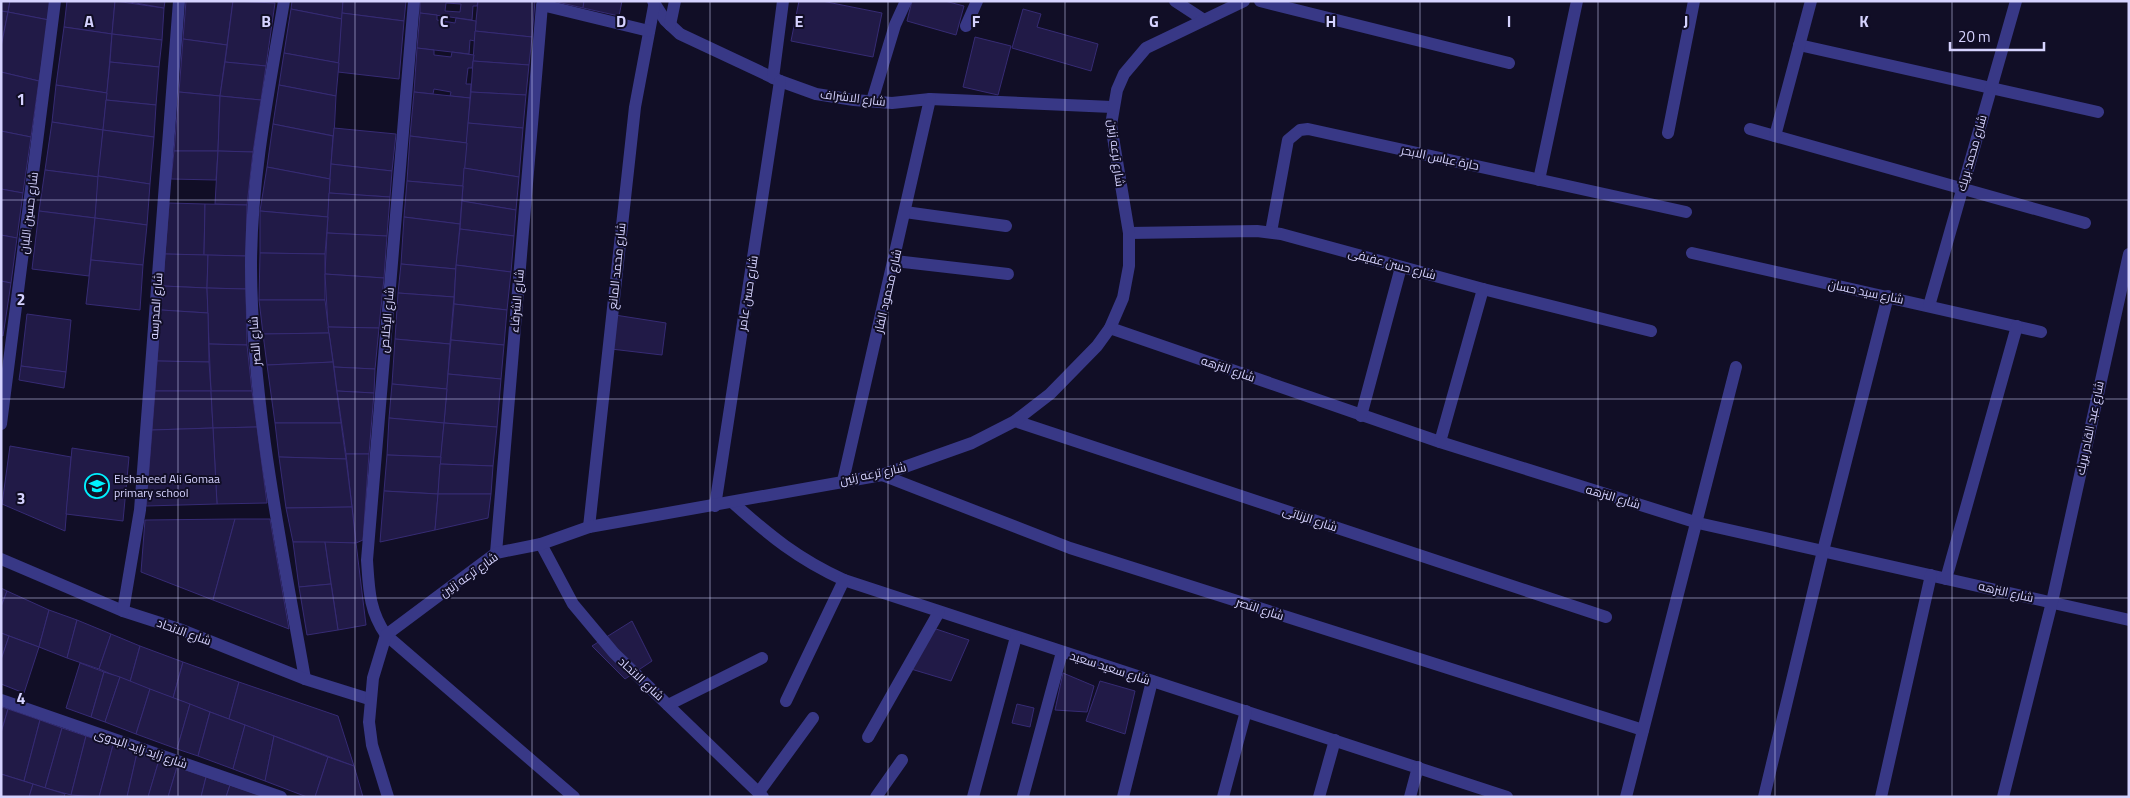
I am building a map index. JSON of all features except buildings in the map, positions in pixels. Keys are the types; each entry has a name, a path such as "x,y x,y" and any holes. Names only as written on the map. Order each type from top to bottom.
{"street":[{"name":"شارع حسين اللبان","path":"1,424 55,1"},
{"name":"شارع المدرسه","path":"123,610 140,510 179,1"},
{"name":"شارع النصر","path":"284,1 258,158 254,200 253,332 275,508 305,678"},
{"name":"شارع الإخلاص","path":"386,635 375,618 367,560 414,1"},
{"path":"670,25 675,1"},
{"name":"شارع حسن عامر","path":"715,506 776,79 783,1"},
{"path":"872,101 895,25 906,1"},
{"path":"966,26 977,1"},
{"path":"1175,1 1204,20"},
{"name":"شارع ترعه زنين","path":"386,635 496,553 541,544 589,527 715,506 882,474 972,443 1015,421 1050,394 1096,346 1110,328 1123,298 1129,266 1129,233 1112,142 1112,107 1124,74 1146,48 1244,1"},
{"path":"1260,1 1509,63"},
{"path":"1539,180 1577,1"},
{"path":"1668,132 1694,1"},
{"path":"1775,136 1811,1"},
{"name":"شارع محمد بريك","path":"1930,306 2016,1"},
{"name":"شارع الاشراف","path":"653,4 680,34 776,79 816,94 892,102 930,99 1112,107"},
{"name":"شارع محمد المانع","path":"589,527 634,107 653,4"},
{"name":"شارع الشرفاء","path":"496,553 542,5 649,31"},
{"path":"1799,45 2098,112"},
{"name":"شارع محمود الفار","path":"843,481 895,261 930,99"},
{"path":"1750,128 2085,223"},
{"name":"حارة عباس الابحر","path":"1271,232 1288,140 1300,130 1308,129 1686,212"},
{"path":"905,212 1006,226"},
{"name":"شارع حسن عفيفى","path":"1129,233 1271,232 1483,289 1651,331"},
{"name":"شارع سيد حسان","path":"1692,253 2041,332"},
{"name":"شارع عبد القادر بريك","path":"2004,797 2052,602 2129,254"},
{"path":"895,261 1008,274"},
{"path":"1361,416 1401,267"},
{"path":"1440,442 1483,289"},
{"path":"1764,797 1823,551 1888,296"},
{"path":"1946,579 2017,326"},
{"name":"شارع النزهه","path":"1110,328 1361,416 1698,523 2129,620"},
{"path":"1626,797 1698,523 1736,367"},
{"name":"شارع الزناتى","path":"1015,421 1606,616"},
{"name":"شارع النصر","path":"882,474 1070,548 1643,730"},
{"name":"شارع سعيد سعيد","path":"732,502 772,538 795,555 844,580 1507,797"},
{"name":"شارع الاتحاد","path":"541,544 573,604 588,624 614,653 761,795"},
{"name":"شارع الاتحاد","path":"1,559 123,610 182,630 305,678 369,699"},
{"path":"1881,797 1931,575"},
{"path":"786,700 844,580"},
{"path":"868,737 939,612"},
{"path":"388,797 372,745 369,722 369,699 373,678 386,635 574,797"},
{"path":"973,797 1016,637"},
{"path":"1023,796 1062,652"},
{"path":"668,704 762,658"},
{"path":"1123,797 1152,681"},
{"name":"شارع زايد زايد البدوى","path":"1,700 281,797"},
{"path":"1223,797 1246,712"},
{"path":"761,795 813,718"},
{"path":"1319,797 1335,740"},
{"path":"876,797 902,760"},
{"path":"1410,797 1418,768"}],"place":[{"name":"Elshaheed Ali Gomaa primary school","path":"97,486"}]}
